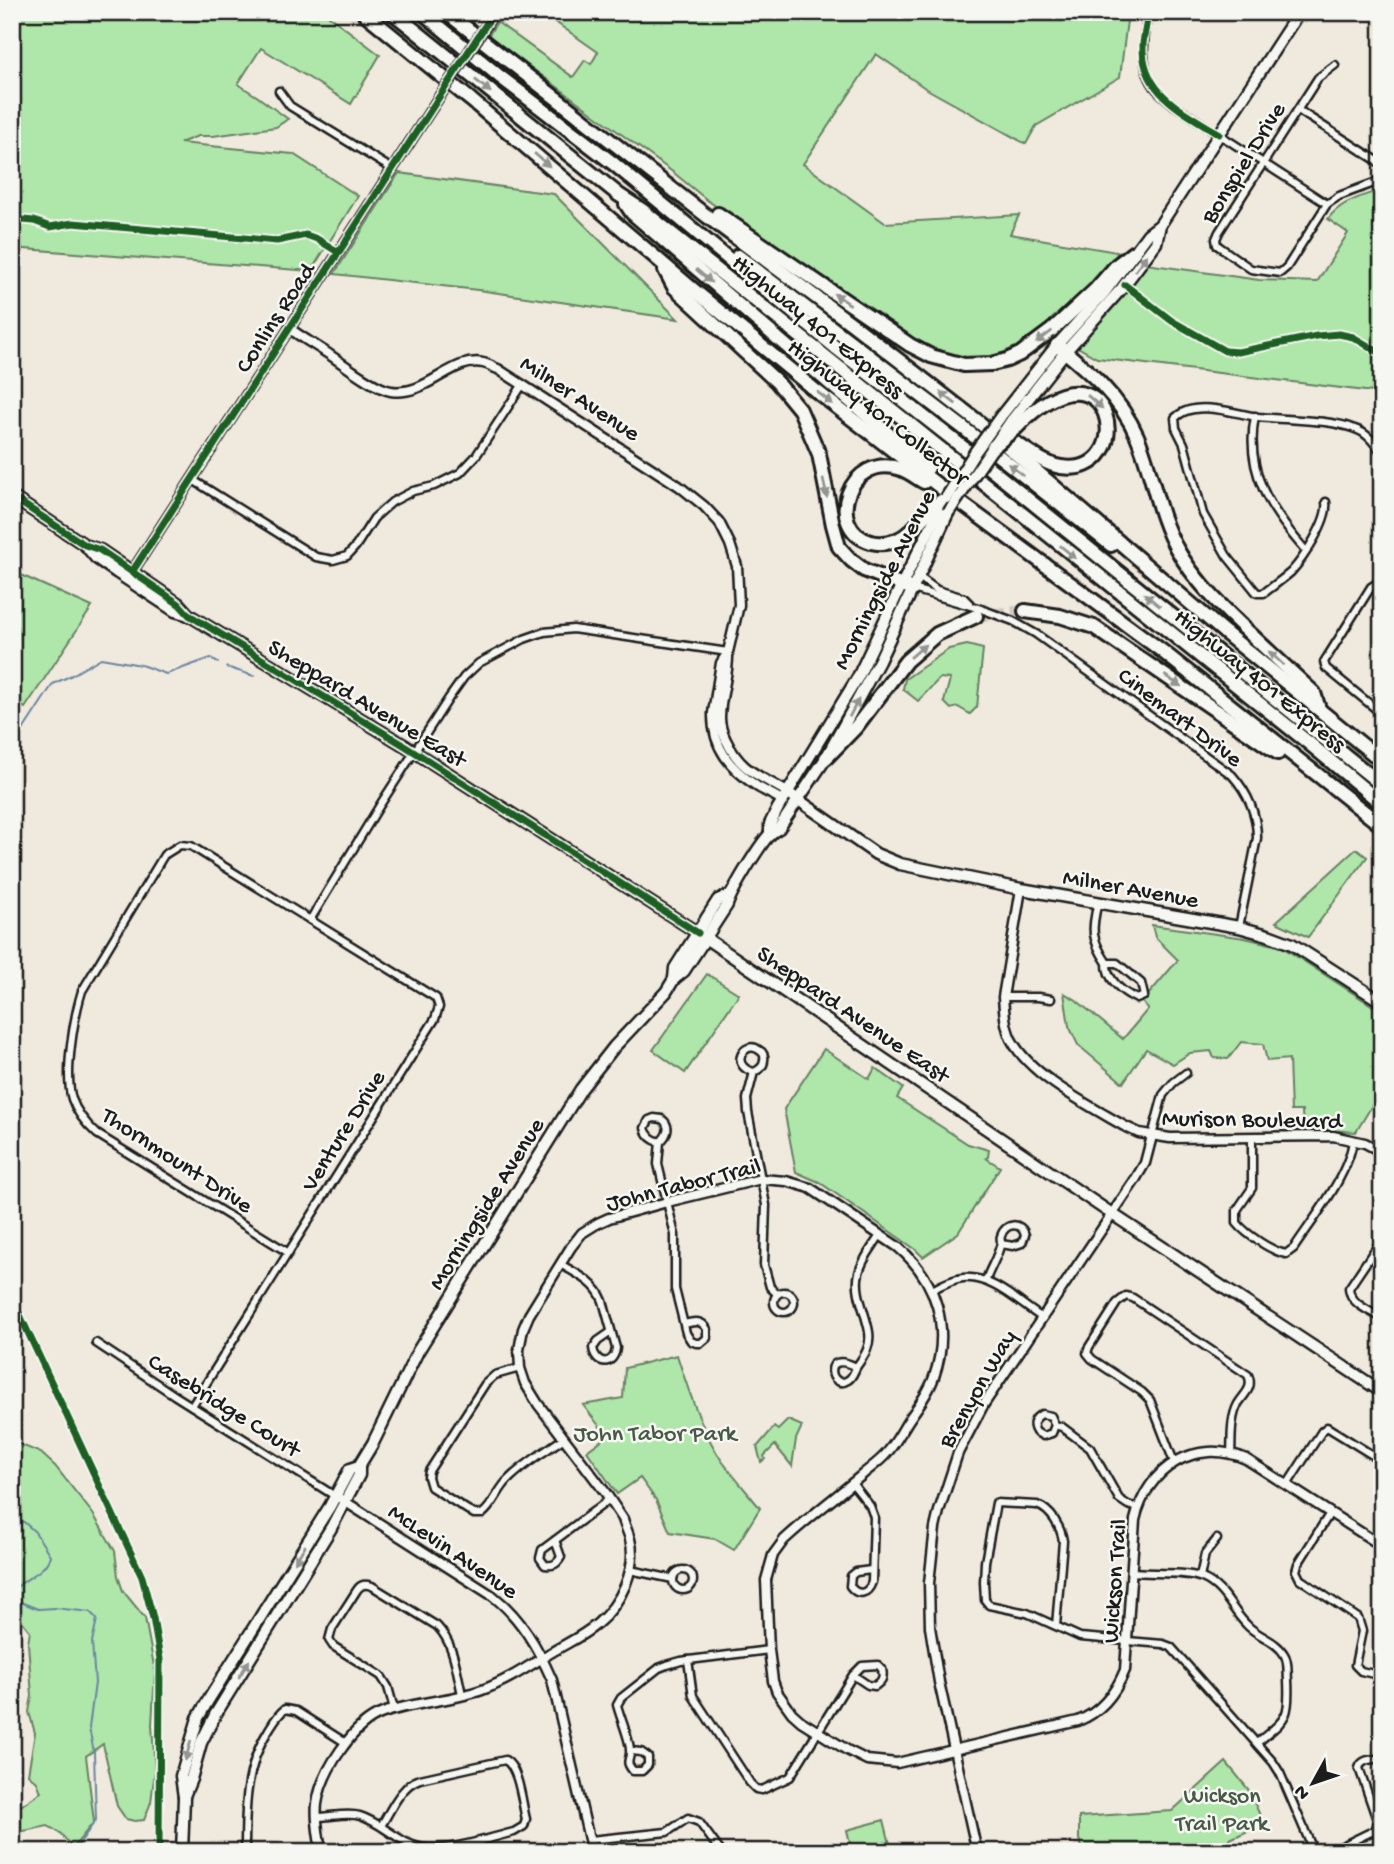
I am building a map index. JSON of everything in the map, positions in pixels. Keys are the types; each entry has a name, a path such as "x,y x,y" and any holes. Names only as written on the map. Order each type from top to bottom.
{"highway":[{"name":"Highway 401 Collector","path":"363,12 816,391 944,504 1162,652 1382,826"},
{"name":"Highway 401 Express","path":"392,12 1382,804"},
{"name":"Highway 401 Express","path":"422,12 1382,785"},
{"name":"Highway 401 Collector","path":"446,12 980,423 1224,632 1382,761"},
{"path":"614,164 961,426 1212,627 1224,632"},
{"path":"670,186 718,214 911,345 931,356 964,365 992,364 1020,354 1052,330 1117,265 1134,252"},
{"path":"619,195 632,213 943,480 944,504"},
{"path":"659,261 674,287 777,382 800,410 819,454 839,547 864,570 911,583"},
{"path":"1061,349 1107,389 1128,418 1141,447 1169,534 1187,567 1220,605 1314,693 1319,710"},
{"path":"980,423 990,427 1045,460 1059,467 1072,467 1087,464 1104,449 1108,434 1105,413 1099,403 1090,396 1069,392 1047,400 1010,421 993,447"},
{"path":"883,466 901,469 936,489 944,504 900,539 876,543 864,539 853,530 847,516 846,500 851,485 864,472 883,466"},
{"path":"826,758 856,727 906,661 937,634 974,611"},
{"path":"1025,611 1060,616 1094,627 1368,815"}],"main road":[{"name":"Morningside Avenue","path":"184,1797 201,1743 215,1715 345,1502 359,1475 359,1466 418,1352 579,1093 614,1047 666,992 674,979 675,968 702,936 718,900 730,895 769,835 779,828 826,758 879,661 944,504 975,452 1010,421 1134,252 1148,234 1160,225 1299,12"},
{"name":"Morningside Avenue","path":"1061,349 1125,285 1156,243 1160,225"},
{"name":"Morningside Avenue","path":"769,835 770,824 785,797 911,583 944,504 993,447"},
{"name":"Sheppard Avenue East","path":"12,497 85,545 100,550 130,576 179,604 190,615 415,752 702,936 1382,1392"},
{"name":"Milner Avenue","path":"785,797 829,828 900,864 1268,934 1292,944 1382,1002"},
{"name":"Morningside Avenue","path":"182,1852 184,1797 181,1776 198,1718 351,1469 359,1466"}],"street":[{"name":"Conlins Road","path":"130,576 494,12"},
{"path":"1148,12 1143,43 1144,59 1156,89 1175,106 1327,204 1339,196 1382,180"},
{"name":"Bonspiel Drive","path":"1327,204 1287,267 1280,273 1251,269 1216,245 1216,237 1318,78 1335,65"},
{"path":"279,91 290,106 392,169"},
{"path":"1298,110 1376,160 1382,167"},
{"name":"Milner Avenue","path":"289,328 389,391 421,388 463,365 480,362 498,369 679,486 704,506 719,522 737,566 739,605 728,652 729,665 720,719 723,735 732,754 740,763 785,797"},
{"path":"193,480 316,557 333,560 347,556 374,518 392,502 460,473 475,456 523,384"},
{"path":"1326,502 1324,519 1306,551 1290,572 1261,594 1255,591 1227,556 1203,514 1175,418 1192,409 1203,409 1337,424 1354,428 1369,438 1382,454"},
{"path":"1255,416 1252,447 1262,491 1280,521 1306,551"},
{"path":"1382,580 1371,587 1324,659 1324,665 1330,672 1382,714"},
{"name":"Cinemart Drive","path":"911,583 974,611 1005,617 1035,634 1232,775 1249,798 1257,826 1239,927"},
{"name":"Cinemart Drive","path":"911,583 964,598 974,611"},
{"path":"310,920 449,698 464,677 480,663 524,639 544,632 573,629 728,652"},
{"name":"Thornmount Drive","path":"289,1252 97,1134 78,1112 71,1098 68,1076 77,1008 82,991 164,855 170,850 180,845 191,846 310,920"},
{"name":"Murison Boulevard","path":"1021,889 1003,997 1008,1031 1022,1057 1031,1065 1087,1104 1139,1133 1170,1138 1330,1135 1365,1143 1382,1152"},
{"path":"1098,902 1093,934 1097,948 1107,963 1109,978 1130,996 1137,999 1144,996 1141,983 1117,963 1107,963"},
{"name":"Venture Drive","path":"192,1406 435,1019 439,1006 436,998 310,920"},
{"path":"1003,997 1038,996 1051,999"},
{"path":"754,1072 747,1071 740,1061 744,1050 755,1047 764,1055 765,1061 763,1066 754,1072 747,1099 766,1205 764,1265 770,1287 777,1294"},
{"path":"1152,1136 1163,1095 1186,1073"},
{"name":"Brenyon Way","path":"978,1852 939,1682 930,1627 929,1583 935,1528 950,1472 984,1404 1140,1172 1152,1136"},
{"path":"1252,1137 1252,1188 1237,1210 1237,1223 1255,1238 1286,1254 1294,1248 1335,1185 1350,1155 1353,1140"},
{"path":"660,1142 658,1164 675,1235 675,1289 684,1324"},
{"name":"John Tabor Trail","path":"520,1368 519,1350 529,1315 582,1233 609,1218 761,1179 786,1181 810,1188 906,1254 923,1274 939,1311 942,1326 939,1358 933,1379 885,1455 783,1540 773,1555 765,1585 769,1650 777,1692 792,1713 859,1756 879,1762 898,1763 955,1750"},
{"path":"856,1367 870,1342 858,1276 862,1264 880,1235"},
{"path":"1382,1239 1349,1289 1353,1300 1382,1318"},
{"path":"986,1280 1001,1244"},
{"path":"560,1264 597,1288 603,1301 616,1348 615,1355 610,1360 601,1361 594,1354 593,1348 611,1332"},
{"path":"932,1290 962,1278 986,1280 1041,1317"},
{"path":"1174,1462 1150,1400 1087,1353 1117,1303 1126,1296 1133,1298 1248,1375 1250,1388 1237,1406 1232,1420 1231,1454"},
{"name":"Casebridge Court","path":"96,1343 335,1496"},
{"path":"321,1852 317,1804 321,1789 353,1734 374,1717 394,1709 479,1691 496,1684 586,1632 604,1618 619,1599 630,1570 631,1541 623,1519 609,1499 531,1393 520,1368 500,1373 485,1384 429,1471 431,1487 474,1514 482,1514 511,1476 564,1438"},
{"path":"1055,1425 1062,1427 1090,1448 1119,1499 1138,1508"},
{"path":"1287,1485 1327,1427 1382,1461"},
{"name":"Wickson Trail","path":"955,1750 1072,1722 1092,1714 1109,1698 1121,1679 1126,1662 1138,1508 1152,1481 1174,1462 1207,1453 1231,1454 1246,1459 1382,1546"},
{"path":"852,1483 870,1506 874,1517 871,1570"},
{"name":"McLevin Avenue","path":"335,1496 493,1595 517,1618 543,1658 557,1695 592,1852"},
{"path":"555,1539 609,1499"},
{"path":"1056,1626 1062,1532 1043,1507 996,1503 985,1562 985,1600 993,1607 1027,1614 1073,1634 1086,1638 1127,1640 1171,1647 1257,1743 1280,1773 1314,1852"},
{"path":"1330,1513 1298,1564 1297,1575 1357,1617 1362,1631 1355,1665 1361,1671 1382,1676"},
{"path":"1200,1577 1205,1554 1217,1539"},
{"path":"630,1570 673,1579"},
{"path":"1132,1572 1200,1577 1223,1593 1250,1629 1282,1651 1286,1657 1289,1703 1286,1716 1257,1743"},
{"path":"394,1709 388,1687 381,1676 333,1646 329,1640 332,1629 357,1590 365,1584 437,1626 451,1648 462,1694"},
{"path":"631,1751 617,1705 659,1668 688,1660 769,1650"},
{"path":"688,1660 693,1696 750,1783 756,1789 762,1790 790,1777 853,1675 862,1666 878,1665 884,1676 875,1686 868,1685 853,1675"},
{"path":"245,1852 250,1776 259,1748 279,1714 285,1709 296,1711 346,1743"},
{"path":"1330,1852 1375,1830 1377,1820 1359,1768 1365,1760 1382,1758"},
{"path":"317,1818 360,1816 411,1844 436,1848 514,1832 524,1826 526,1819 515,1771 505,1760 412,1782 381,1826"},
{"path":"590,1840 667,1832 688,1818 699,1822 721,1852"},
{"path":"779,1852 793,1848 801,1852"}],"green space":[{"path":"12,12 324,12 380,55 351,104 261,48 238,84 288,119 276,127 198,136 180,143 293,154 358,196 311,271 12,248"},
{"path":"541,12 1128,12 1120,77 1036,126 1026,144 925,88 876,54 803,164 885,223 1019,215 1010,234 1117,252 1114,266 1046,329 1016,351 977,361 939,354 914,342 707,200 488,36 497,22 573,77 585,60 591,64 598,52"},
{"path":"399,173 554,194 678,319 478,290 334,274"},
{"path":"1382,189 1382,393 1097,358 1076,346 1146,264 1259,280 1317,282 1348,233 1328,219 1345,204"},
{"path":"12,571 92,607 25,708 12,700"},
{"path":"967,645 983,649 977,707 970,714 958,707 951,709 944,702 950,679 940,678 918,701 903,689 905,679 949,649"},
{"path":"1356,849 1367,857 1308,937 1276,922"},
{"path":"1152,925 1245,938 1282,947 1382,1012 1382,1089 1356,1132 1303,1128 1302,1111 1291,1111 1289,1059 1267,1061 1263,1044 1241,1042 1228,1059 1214,1058 1211,1051 1190,1053 1173,1064 1146,1049 1123,1083 1078,1045 1069,1026 1064,993 1123,1039 1148,1009 1142,1002 1178,960 1155,937"},
{"path":"707,974 739,994 685,1073 653,1050"},
{"path":"824,1049 869,1079 875,1068 903,1088 897,1098 968,1144 989,1150 986,1158 1000,1167 958,1233 923,1257 819,1182 796,1172 784,1109"},
{"name":"John Tabor Park","path":"677,1355 696,1410 715,1450 760,1508 734,1550 715,1539 670,1532 656,1500 640,1478 617,1494 587,1451 607,1436 583,1405 623,1398 625,1368"},
{"path":"788,1420 802,1426 796,1439 792,1466 775,1445 761,1462 757,1447 774,1427 778,1430"},
{"path":"12,1443 41,1453 55,1466 93,1514 115,1551 123,1591 145,1618 155,1671 152,1725 155,1770 151,1802 144,1820 126,1819 117,1806 103,1744 86,1756 94,1822 73,1848 60,1833 48,1826 12,1831 12,1812 41,1792 37,1782 28,1774 35,1733 29,1712 32,1696 28,1643 30,1631 21,1620 12,1615"},
{"name":"Wickson Trail Park","path":"1226,1762 1248,1789 1264,1824 1230,1839 1231,1852 1084,1852 1079,1839 1079,1817 1172,1811"},
{"path":"884,1820 892,1852 852,1852 847,1830"}],"waterway":[{"path":"12,747 53,684 101,658 141,665 166,674 211,658 218,663"},
{"path":"226,667 254,676"},
{"path":"12,1520 24,1522 35,1532 50,1555 45,1566 14,1590 15,1600 38,1609 90,1612 97,1619 92,1642 95,1683 89,1728 94,1752 96,1820 77,1847 62,1852"}],"tunnel":[{"path":"976,616 1025,611"}],"cycle path":[{"path":"132,572 494,12"},
{"path":"1148,12 1143,44 1144,61 1149,76 1157,88 1179,109 1219,134"},
{"path":"12,219 34,221 50,227 73,223 277,241 306,235 338,252"},
{"path":"1125,285 1172,321 1225,351 1238,352 1339,334 1353,337 1382,354"},
{"path":"12,497 85,545 100,550 179,604 189,615 407,747 698,933"},
{"path":"12,1298 142,1577 153,1618 160,1659 159,1852"}]}
